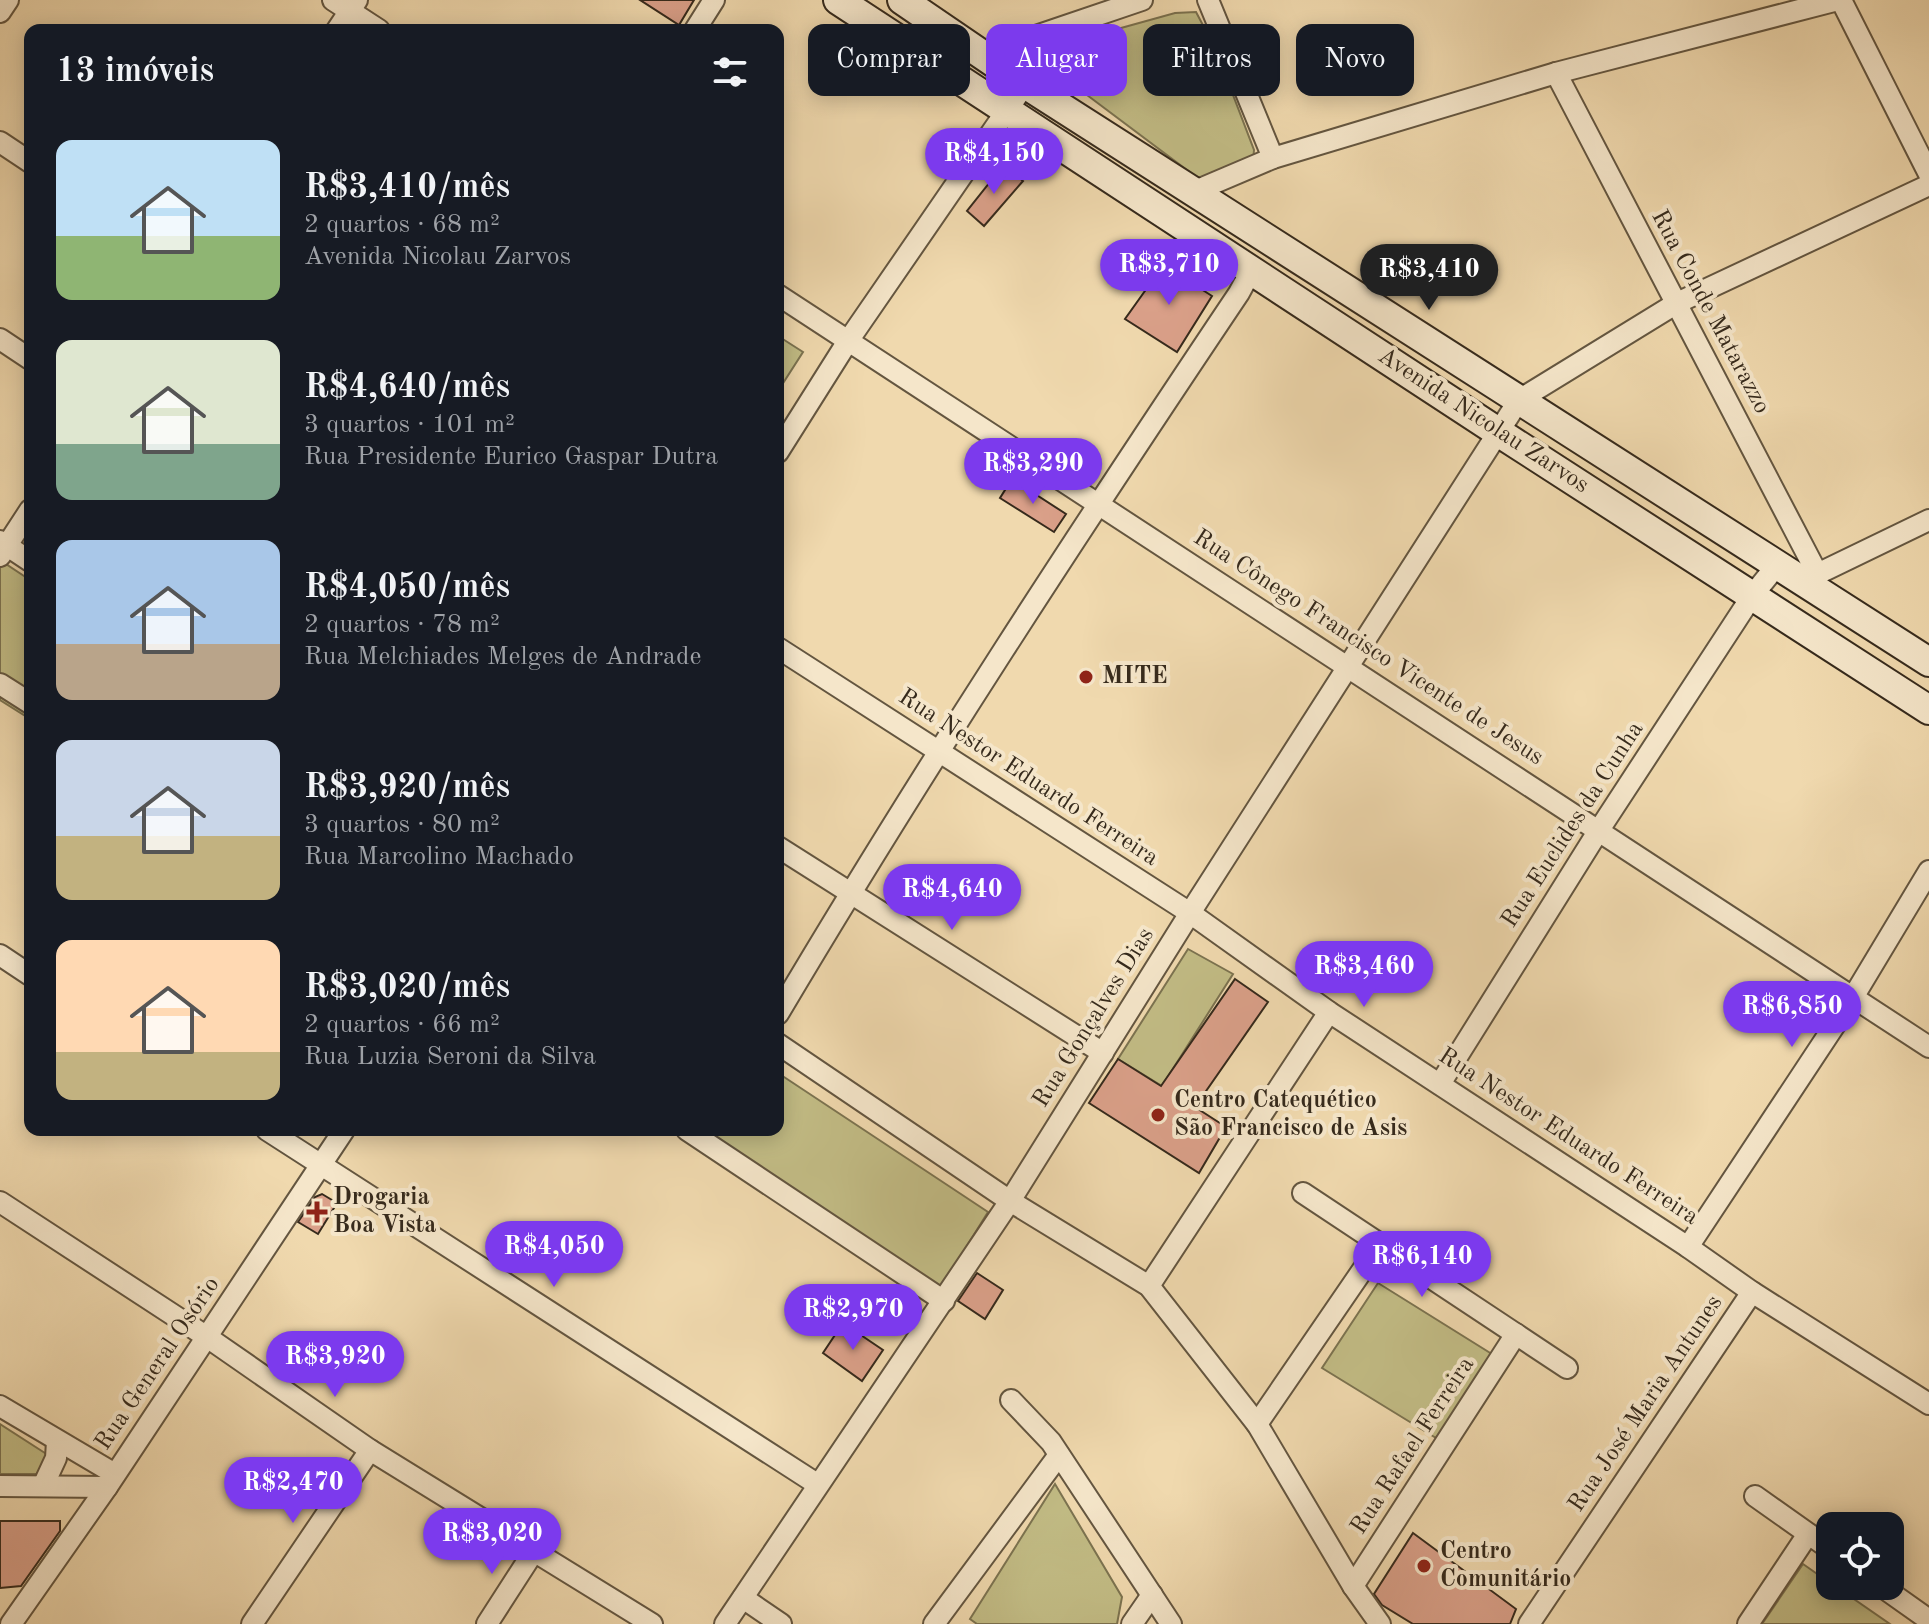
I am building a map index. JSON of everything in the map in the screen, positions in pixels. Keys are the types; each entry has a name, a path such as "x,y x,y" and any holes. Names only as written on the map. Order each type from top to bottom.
{"main road":[{"name":"Avenida Nicolau Zarvos","path":"838,0 1929,710"},
{"name":"Avenida Nicolau Zarvos","path":"902,0 986,59"},
{"name":"Avenida Nicolau Zarvos","path":"1044,96 1777,565 1810,578 1929,662"},
{"path":"1252,269 1268,240"}],"street":[{"path":"0,12 8,0"},
{"path":"699,24 714,0"},
{"path":"980,55 1142,0"},
{"path":"1208,0 1273,158"},
{"path":"1193,192 1273,158 1556,73 1792,6 1840,0 1929,174"},
{"path":"339,24 347,4 372,24"},
{"name":"Rua Conde Matarazzo","path":"1556,73 1677,303 1810,578"},
{"path":"784,442 848,341 1017,96"},
{"path":"0,142 24,158"},
{"path":"1519,400 1677,303 1929,185"},
{"path":"784,1004 938,752 1252,269"},
{"name":"Rua Cônego Francisco Vicente de Jesus","path":"784,299 1929,1047"},
{"path":"0,339 24,355"},
{"name":"Rua Gonçalves Dias","path":"725,1624 1010,1201 1190,913 1519,400"},
{"path":"24,518 2,547 24,558"},
{"path":"1810,578 1929,520"},
{"name":"Rua Euclides da Cunha","path":"1440,1084 1599,830 1752,596 1777,565"},
{"name":"Rua Nestor Eduardo Ferreira","path":"784,652 1190,913 1329,1012 1752,1292 1929,1404"},
{"path":"0,684 24,699"},
{"path":"784,851 1103,1053"},
{"path":"1688,1247 1852,999 1929,871"},
{"path":"0,955 24,971"},
{"path":"1149,1286 1329,1012"},
{"path":"784,1048 1010,1201 1149,1286 1257,1424 1353,1586 1380,1624"},
{"path":"276,1136 817,1484"},
{"name":"Rua General Osório","path":"11,1624 340,1136"},
{"path":"696,1136 944,1301"},
{"path":"1303,1193 1567,1368"},
{"path":"0,1202 207,1337 370,1450 652,1624"},
{"path":"1257,1424 1379,1246"},
{"name":"Rua José Maria Antunes","path":"1529,1624 1752,1292"},
{"name":"Rua Rafael Ferreira","path":"1353,1586 1516,1334"},
{"path":"1011,1400 1051,1442 1171,1624"},
{"path":"0,1406 57,1441 111,1480"},
{"path":"43,1486 56,1458 57,1441"},
{"path":"252,1624 370,1450"},
{"path":"934,1624 1059,1455"},
{"path":"0,1486 111,1480"},
{"path":"1755,1496 1816,1539"},
{"path":"1748,1624 1808,1534"},
{"path":"487,1624 534,1551"},
{"path":"1132,1624 1152,1595"},
{"path":"743,1598 781,1624"},
{"path":"1901,1600 1929,1620"}],"shaded area":[{"path":"1196,12 1202,24 1143,24 1143,96 1233,96 1254,150 1253,161 1203,182 1088,96 1127,96 1127,26 1175,13"},
{"path":"784,340 803,352 784,382"},
{"path":"0,560 24,576 24,715 0,700"},
{"path":"1188,949 1233,974 1162,1086 1118,1059"},
{"path":"784,1077 988,1212 939,1291 686,1136 784,1136"},
{"path":"1378,1283 1495,1356 1436,1438 1322,1368"},
{"path":"0,1424 48,1455 37,1474 0,1474"},
{"path":"1055,1484 1122,1597 1117,1624 977,1624 970,1619"},
{"path":"1803,1564 1816,1573 1816,1600 1855,1600 1890,1624 1762,1624"}],"building":[{"path":"640,0 694,0 677,24"},
{"path":"998,172 1012,172 1023,181 984,226 967,211"},
{"path":"1167,260 1188,272 1184,278 1212,296 1177,352 1125,319"},
{"path":"1012,479 1066,514 1054,532 1000,498"},
{"path":"1235,979 1268,1002 1195,1107 1226,1127 1199,1173 1089,1103 1118,1059 1161,1086"},
{"name":"Drogaria Boa Vista","path":"322,1194 337,1203 318,1234 298,1222 315,1197"},
{"path":"977,1273 1003,1290 985,1319 958,1301"},
{"path":"843,1323 883,1350 862,1381 823,1353"},
{"path":"0,1521 60,1521 60,1531 21,1586 0,1588"},
{"name":"Centro Comunitário","path":"1413,1533 1516,1609 1510,1624 1413,1624 1382,1605 1374,1594"}],"place":[{"name":"MITE","path":"1086,677"},
{"name":"Centro Catequético São Francisco de Asis","path":"1158,1115"},
{"name":"Drogaria Boa Vista","path":"317,1212"},
{"name":"Centro Comunitário","path":"1424,1566"}]}
